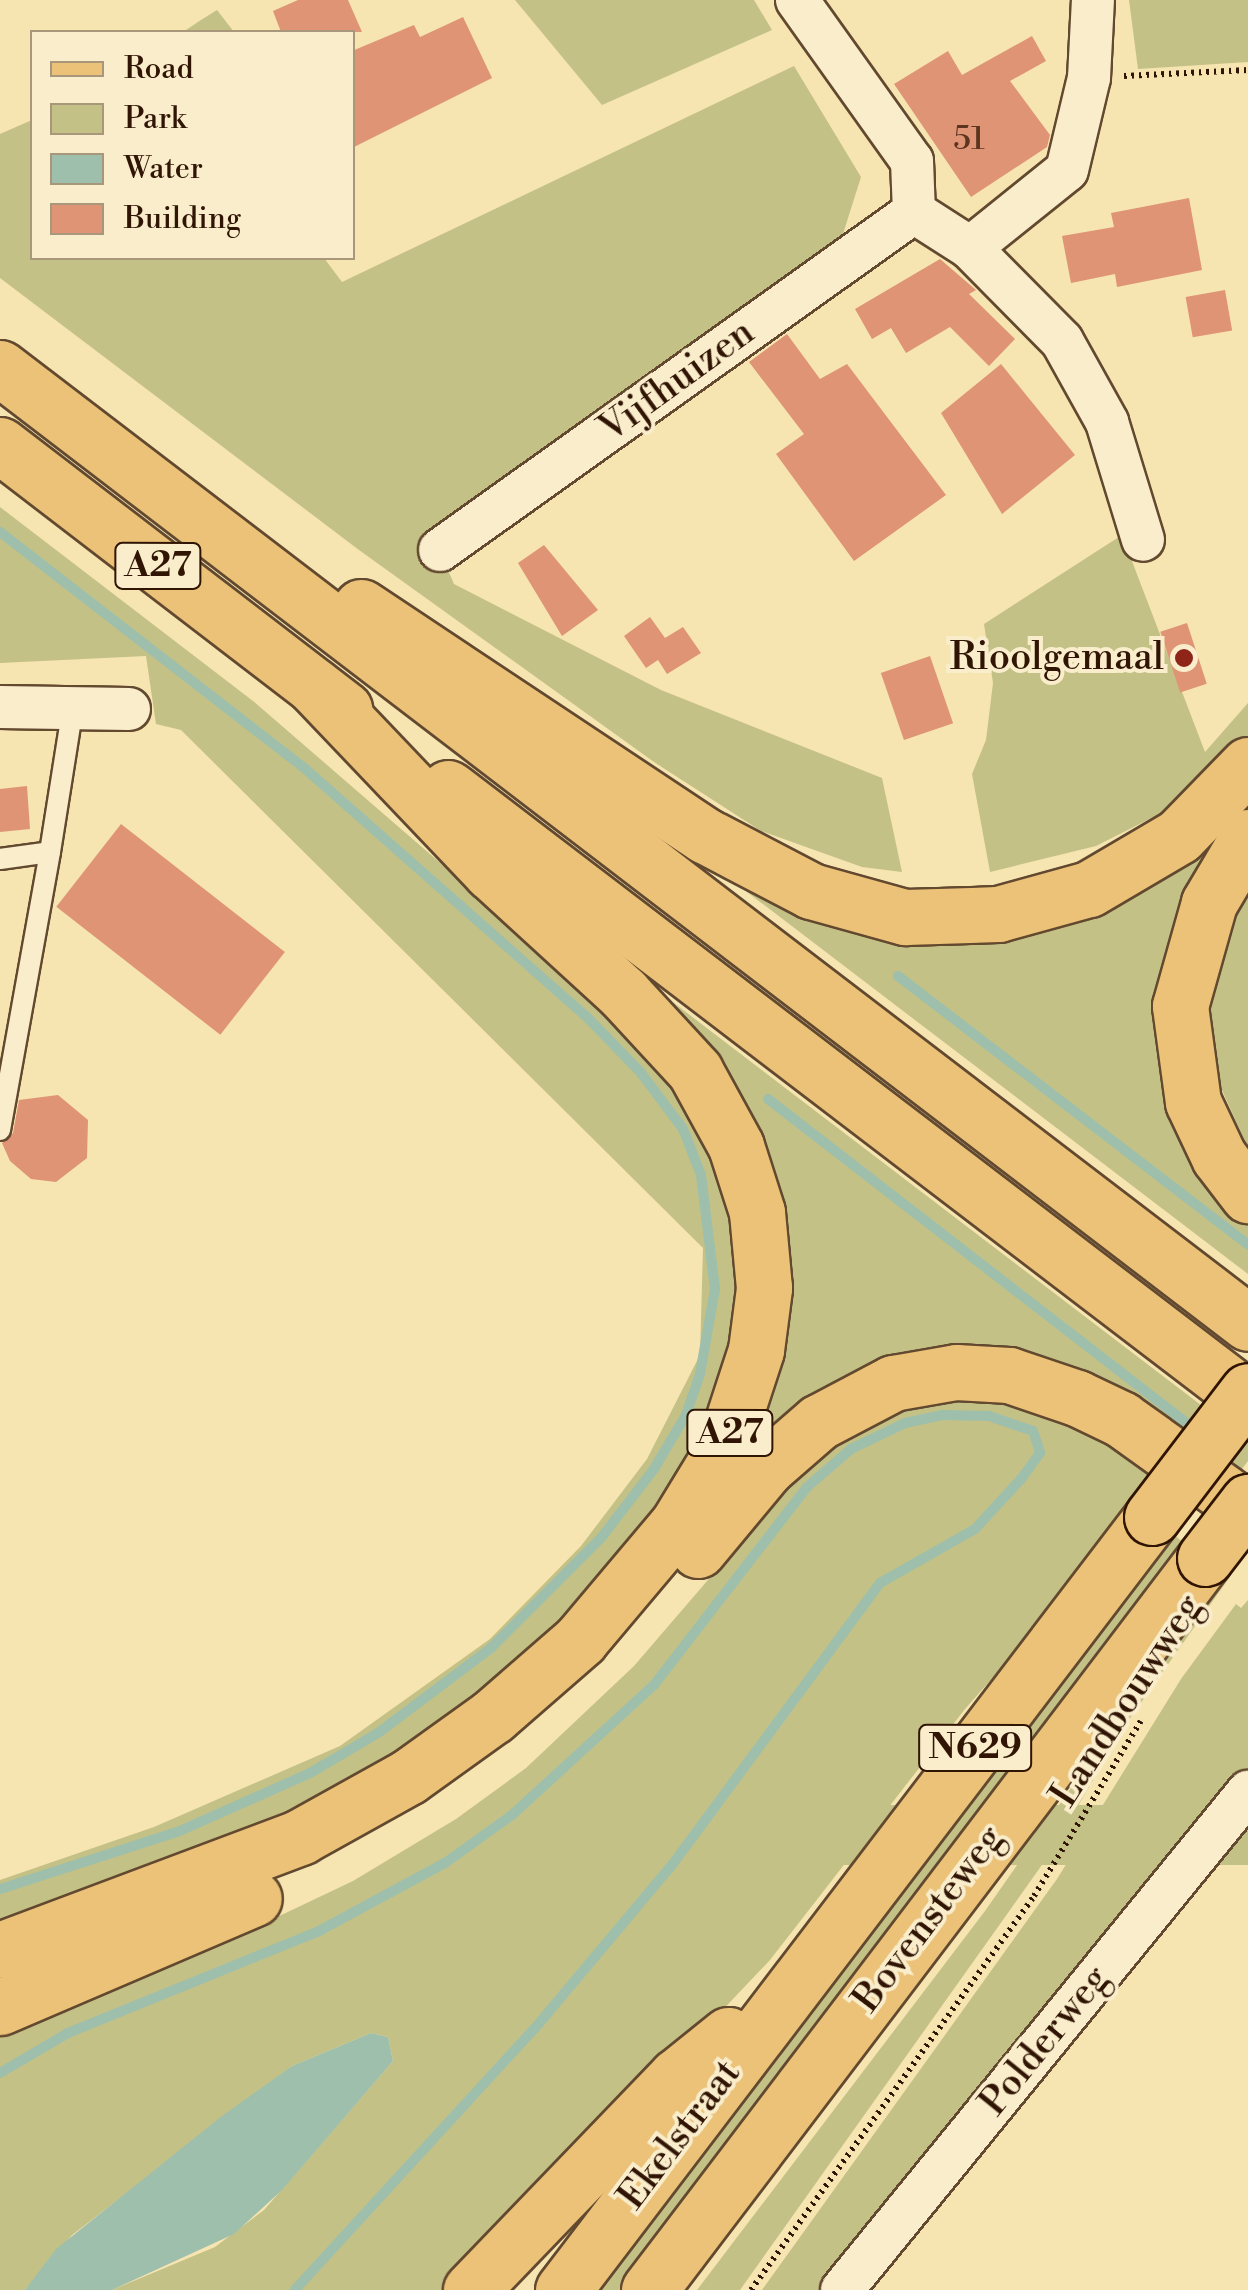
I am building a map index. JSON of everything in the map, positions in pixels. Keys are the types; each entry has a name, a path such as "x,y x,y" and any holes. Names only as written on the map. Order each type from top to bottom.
{"main road":[{"name":"A27","path":"0,368 1248,1323"},
{"name":"A27","path":"0,445 1248,1400"},
{"name":"A27","path":"172,499 407,633 706,836 810,892 856,907 943,920 998,914 1090,889 1179,836 1248,765"},
{"name":"A27","path":"0,1950 300,1837 396,1785 493,1716 580,1640 677,1525 724,1448 756,1350 764,1288 757,1212 736,1146 695,1071 623,993 491,872 315,687"},
{"path":"1248,837 1195,940 1180,1023 1192,1102 1219,1157 1248,1195"},
{"name":"A27","path":"0,2007 312,1872 425,1808 524,1735 601,1664 792,1442 867,1393 956,1372 1039,1382 1120,1419 1248,1506"},
{"name":"Bovensteweg","path":"796,1979 1248,1391"},
{"name":"Bovensteweg","path":"649,2290 1248,1506"},
{"name":"N629","path":"471,2290 676,2077 796,1979"},
{"name":"Ekelstraat","path":"563,2290 796,1979"}],"street":[{"path":"798,0 912,161 914,212 970,248 1062,342 1107,422 1143,540"},
{"path":"970,248 1067,170 1089,78 1094,0"},
{"name":"Vijfhuizen","path":"440,550 914,212"},
{"path":"0,706 128,708"},
{"name":"Polderweg","path":"842,2290 1248,1792"}],"lane":[{"path":"0,1130 74,706"},
{"path":"0,858 50,852"}],"path":[{"path":"1089,78 1248,70"},
{"name":"Landbouwweg","path":"751,2290 1034,1896 1146,1712"}],"green space":[{"path":"515,0 754,0 772,30 602,105"},
{"path":"1129,0 1248,0 1248,62 1138,69"},
{"path":"217,10 232,30 186,30"},
{"path":"794,66 861,177 842,237 447,568 454,584 661,690 882,778 902,872 862,867 761,831 654,762 359,550 0,278 0,134 30,121 30,260 326,260 342,282"},
{"path":"0,507 253,701 592,994 689,1103 730,1192 737,1298 728,1363 675,1485 592,1591 501,1678 407,1748 284,1817 0,1927 0,1880 154,1827 340,1746 490,1639 581,1546 647,1459 700,1355 703,1248 181,730 156,724 146,656 0,663"},
{"path":"1122,535 1205,752 1248,703 1248,743 1189,799 1096,846 990,872 972,774 986,740 993,683 984,624"},
{"path":"1222,842 1175,964 1248,1219 1248,1274 713,866 854,928"},
{"path":"1248,884 1248,1148 1212,1068 1206,988"},
{"path":"615,958 1248,1442 1248,1461 1235,1478 1124,1405 1033,1367 941,1361 873,1378 839,1394 781,1437 595,1653 505,1735 432,1789 270,1880 0,1993 0,1972 28,1958 284,1858 426,1781 588,1648 711,1496 737,1446 765,1356 774,1233 766,1186 749,1136 710,1068 612,964"},
{"path":"977,1396 1022,1404 1105,1438 1161,1475 1114,1540 965,1709 770,1960 457,2290 112,2290 215,2247 264,2210 393,2061 388,2037 371,2033 292,2066 72,2235 25,2290 0,2290 0,2037 92,1991 273,1919 353,1881 456,1819 526,1768 634,1666 818,1452 897,1408"},
{"path":"1173,1534 1190,1548 626,2290 592,2290"},
{"path":"1222,1572 1229,1578 1128,1721 1049,1855 740,2290 697,2290 985,1911"},
{"path":"1248,1600 1248,1773 829,2290 762,2290 1057,1879 1181,1679 1236,1604 1241,1608"},
{"path":"624,1805 1248,1805 1248,1865 624,1865"}],"water":[{"path":"371,2033 388,2037 393,2061 282,2190 234,2234 112,2290 25,2290 56,2249 222,2116 292,2066"}],"building":[{"path":"298,0 348,0 362,32 280,30 273,11"},
{"path":"463,17 492,78 355,146 355,50 414,25 420,37"},
{"path":"1032,36 1046,61 1010,81 1050,135 1047,147 971,197 894,84 948,51 962,75"},
{"path":"1189,198 1202,270 1117,287 1115,274 1071,283 1062,236 1114,227 1111,213"},
{"path":"940,259 976,290 969,294 1015,339 989,366 950,327 906,353 891,328 872,339 855,309"},
{"path":"1225,290 1232,330 1193,337 1186,297"},
{"path":"787,334 820,379 847,364 946,495 854,561 776,454 804,434 749,362"},
{"path":"1001,364 1075,455 1002,514 941,413"},
{"path":"544,545 598,610 562,636 518,563"},
{"path":"650,617 665,638 683,627 701,653 667,674 658,660 646,668 624,636"},
{"name":"Rioolgemaal","path":"1187,623 1207,684 1180,693 1160,632"},
{"path":"930,656 953,723 904,740 881,673"},
{"path":"27,786 30,829 0,832 0,789"},
{"path":"121,824 285,952 220,1035 56,907"},
{"path":"58,1095 88,1120 87,1158 56,1182 31,1179 10,1161 2,1143 13,1133 19,1100"}],"waterway":[{"path":"0,532 302,766 586,1016 641,1073 683,1129 701,1175 715,1289 700,1374 686,1415 654,1469 601,1538 491,1648 378,1733 310,1773 180,1831 0,1889"},
{"path":"898,976 1248,1245"},
{"path":"768,1099 1198,1432"},
{"path":"0,2073 68,2033 319,1931 445,1863 512,1815 654,1685 806,1488 851,1449 905,1423 942,1415 989,1416 1033,1431 1040,1453 1021,1479 975,1529 880,1583 671,1866 534,2029 295,2290"}],"place":[{"name":"Rioolgemaal","path":"1184,658"}]}
